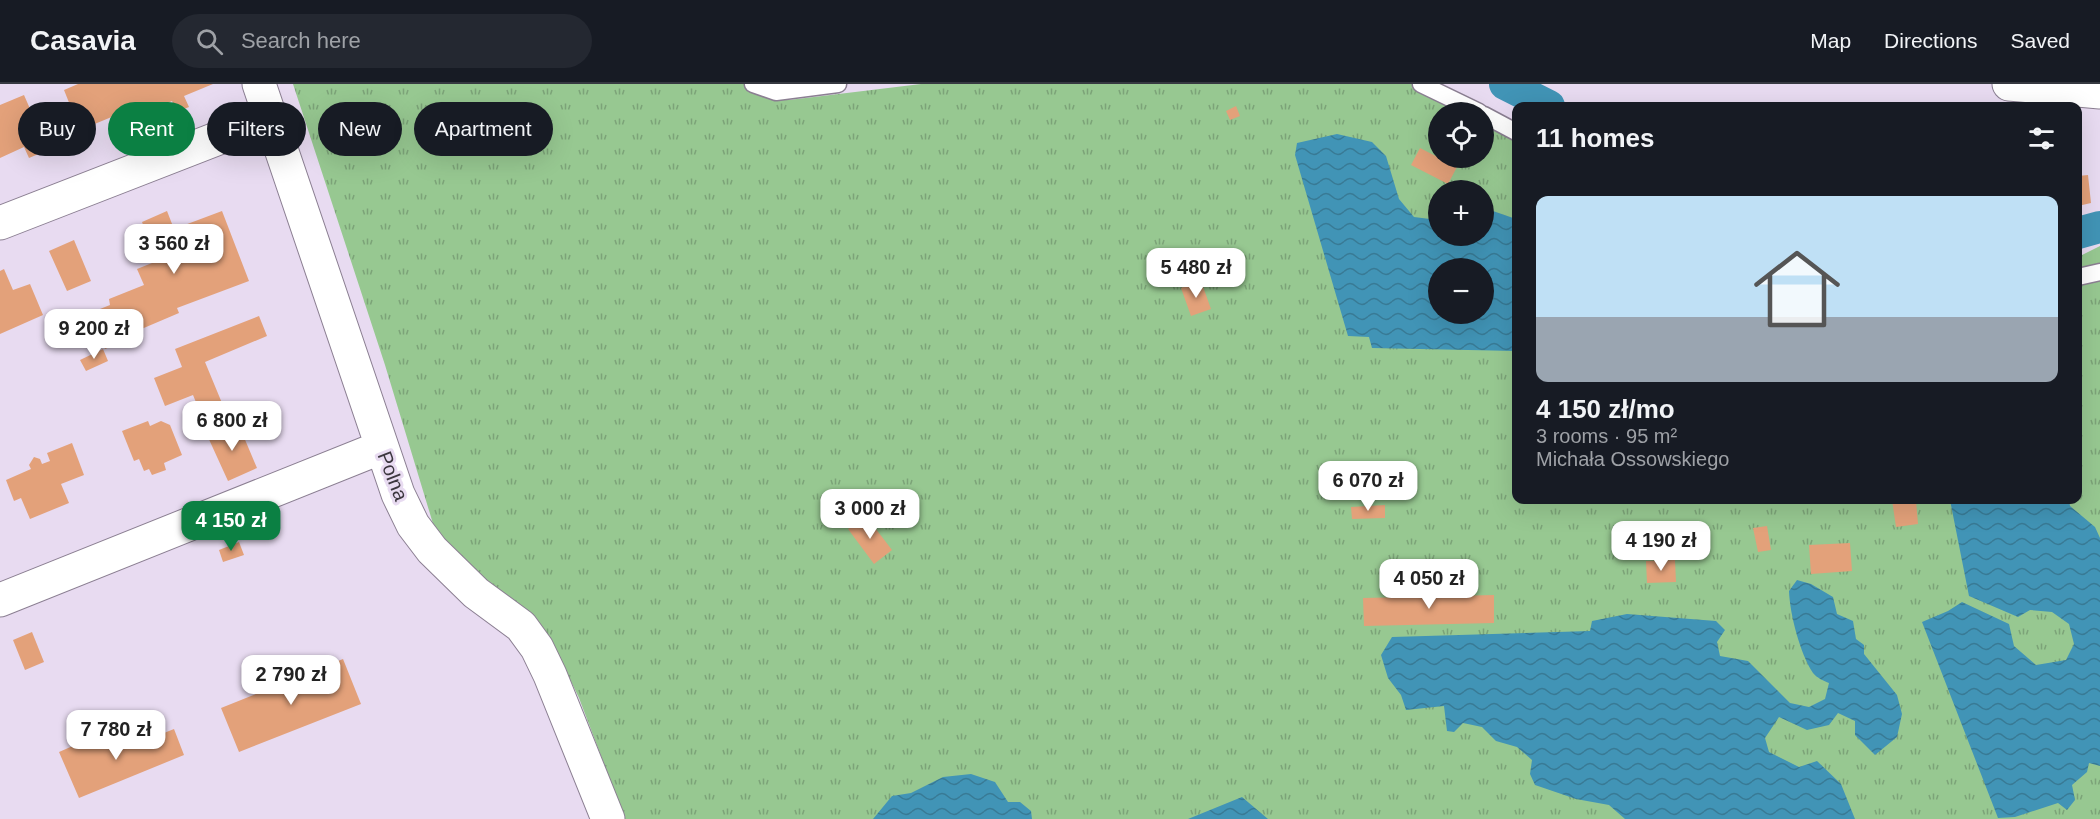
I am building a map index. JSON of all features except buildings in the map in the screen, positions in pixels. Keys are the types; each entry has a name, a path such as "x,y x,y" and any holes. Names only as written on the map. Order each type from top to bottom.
{"street":[{"name":"Polna","path":"259,84 265,102"},
{"path":"2009,84 2100,92"},
{"path":"0,223 207,142"},
{"name":"Polna","path":"283,156 398,494 413,525 432,550 476,593 521,626 537,648 608,819"},
{"path":"0,600 382,447"}],"lane":[{"path":"753,84 776,92 838,84"},
{"path":"1421,84 1458,102"},
{"path":"1494,120 1512,130"},
{"path":"2082,276 2100,272"}],"green space":[{"path":"293,84 747,84 789,100 921,84 1437,84 1473,102 1428,102 1428,168 1494,168 1494,113 1512,122 1512,504 2082,504 2082,255 2100,246 2100,819 625,819 579,698 550,638 516,605 480,585 434,527 385,365 306,124 306,102 299,102"}],"water":[{"path":"1337,134 1372,142 1386,156 1399,199 1414,217 1428,219 1428,246 1494,246 1494,211 1512,218 1512,351 1372,348 1369,337 1348,336 1295,155 1297,143"},
{"path":"1951,504 2070,504 2095,527 2100,538 2100,766 2089,763 2087,772 2072,785 2075,800 2067,810 2058,803 2015,817 1998,818 1922,622 1962,602 2009,624 2014,646 2036,665 2066,660 2074,644 2069,624 2052,612 2030,610 2018,617 1969,596"},
{"path":"1797,580 1811,584 1833,597 1837,614 1853,621 1856,639 1864,645 1864,654 1897,695 1902,714 1897,737 1875,755 1855,735 1855,721 1838,713 1829,725 1807,730 1779,717 1765,738 1769,752 1799,767 1817,761 1841,784 1855,819 1625,819 1609,805 1576,799 1535,785 1530,774 1532,760 1517,747 1496,741 1482,727 1463,723 1454,732 1447,731 1444,706 1406,710 1401,695 1388,678 1381,655 1392,637 1590,631 1592,621 1627,614 1716,621 1725,630 1717,642 1720,656 1748,661 1790,703 1809,707 1825,699 1829,683 1813,673 1796,634 1789,591"},
{"path":"971,774 995,782 1008,802 1020,802 1031,811 1032,819 873,819 892,796 911,793 943,777"},
{"path":"1242,797 1268,819 1188,819"}],"waterway":[{"path":"1505,84 1541,102"},
{"path":"2082,232 2100,227"}]}
